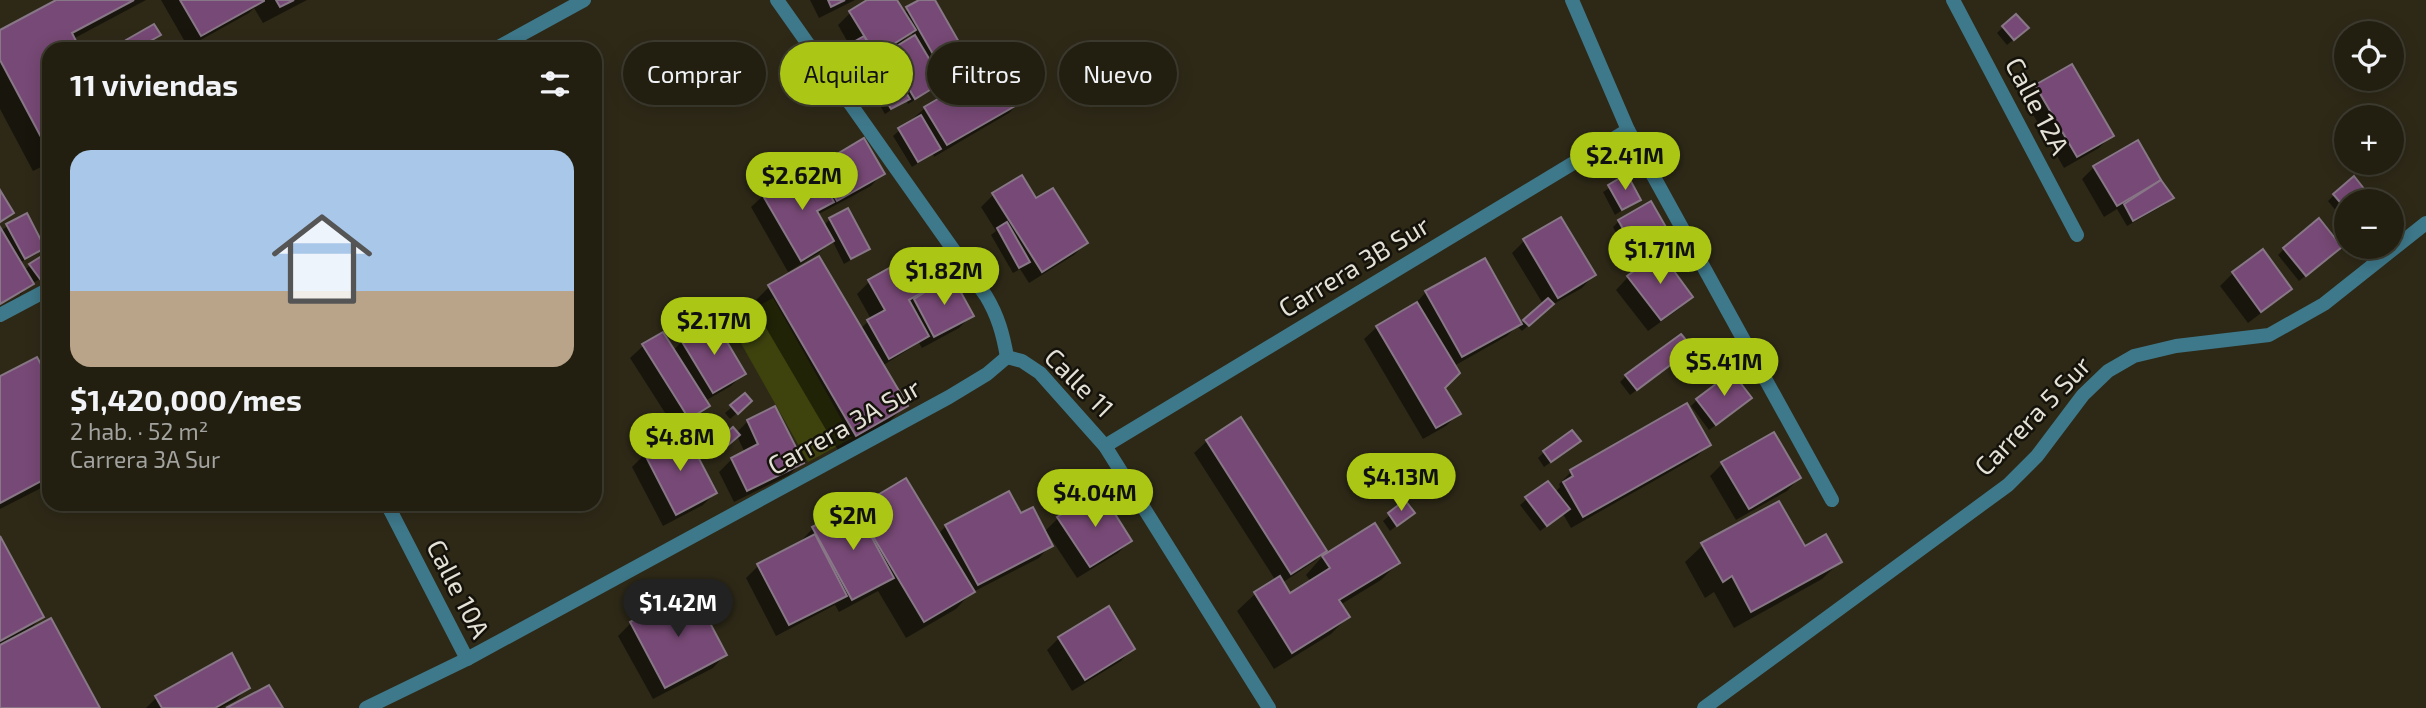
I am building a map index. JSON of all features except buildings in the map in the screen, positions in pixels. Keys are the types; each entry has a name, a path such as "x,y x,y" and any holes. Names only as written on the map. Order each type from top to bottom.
{"street":[{"path":"508,42 584,0"},
{"name":"Calle 11","path":"777,0 986,296 997,314 1007,356 1022,360 1040,373 1105,446 1269,708"},
{"path":"1572,0 1628,130 1832,500"},
{"name":"Calle 12A","path":"1953,0 2077,234"},
{"name":"Carrera 3B Sur","path":"1105,446 1628,130"},
{"name":"Carrera 5 Sur","path":"1704,708 2008,485 2037,456 2082,395 2108,371 2134,356 2176,346 2269,335 2324,304 2426,223"},
{"path":"0,315 42,293"},
{"name":"Carrera 3A Sur","path":"366,708 467,659 949,397 987,374 1007,356"},
{"name":"Calle 10A","path":"391,511 467,659"}],"green space":[{"path":"773,298 852,438 808,462 729,322"}]}
